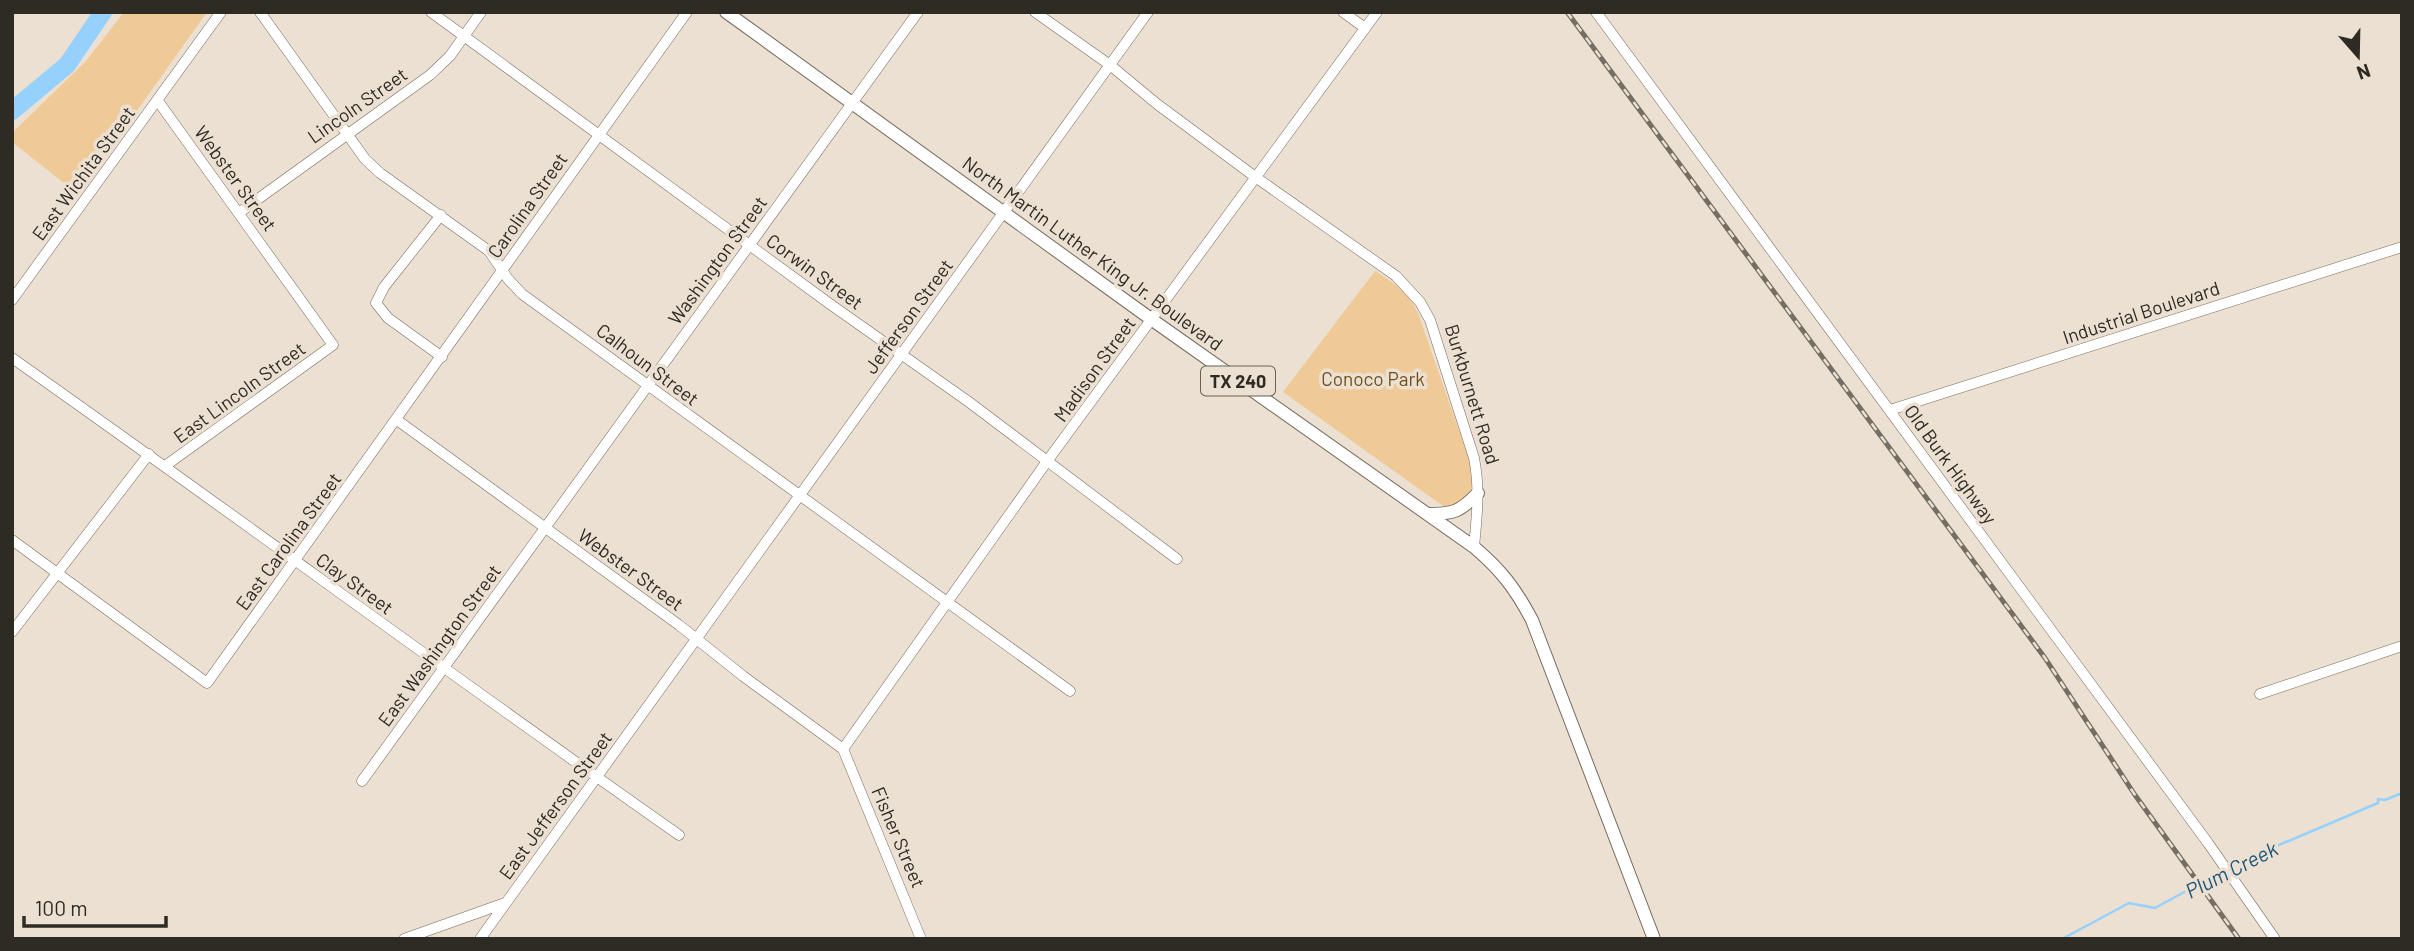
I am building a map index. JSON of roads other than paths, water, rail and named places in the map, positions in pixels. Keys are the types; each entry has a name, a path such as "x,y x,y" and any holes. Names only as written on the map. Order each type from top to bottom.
{"main road":[{"name":"North Martin Luther King Jr. Boulevard","path":"726,12 850,104 1474,547"},
{"path":"1428,514 1465,508 1478,493"},
{"name":"TX 240","path":"1474,547 1512,584 1532,620 1654,939"}],"street":[{"name":"East Wichita Street","path":"12,300 221,12"},
{"name":"Calhoun Street","path":"260,12 365,159 380,173 489,251 522,294 1070,691"},
{"name":"Corwin Street","path":"431,12 1048,460 1177,559"},
{"name":"Lincoln Street","path":"240,212 430,75 450,56 481,12"},
{"name":"Carolina Street","path":"397,420 687,12"},
{"name":"Washington Street","path":"545,528 918,12"},
{"name":"Burkburnett Road","path":"1035,12 1110,65 1157,104 1254,176 1396,276 1420,302 1430,320 1474,458 1478,493 1474,547"},
{"name":"Jefferson Street","path":"696,640 1148,12"},
{"path":"1343,12 1365,28"},
{"name":"Madison Street","path":"843,749 1048,460 1377,12"},
{"name":"Old Burk Highway","path":"1596,12 2222,862 2275,939"},
{"name":"Webster Street","path":"158,101 333,345"},
{"path":"441,215 384,287 376,303 388,318 442,357"},
{"name":"Industrial Boulevard","path":"1890,410 2402,247"},
{"name":"East Lincoln Street","path":"165,467 333,345"},
{"name":"Clay Street","path":"12,358 679,835"},
{"name":"Webster Street","path":"397,420 843,749"},
{"name":"East Carolina Street","path":"59,573 208,683 397,420"},
{"path":"12,632 149,454"},
{"name":"East Washington Street","path":"362,781 545,528"},
{"path":"12,540 59,573"},
{"name":"East Jefferson Street","path":"404,939 506,903 696,640"},
{"path":"2260,695 2402,646"},
{"name":"Fisher Street","path":"843,749 921,939"},
{"path":"480,939 506,903"}],"waterway":[{"path":"12,111 67,65 103,12"},
{"name":"Plum Creek","path":"2062,939 2129,903 2155,908 2239,862 2378,803 2378,799 2385,800 2402,793"}],"railway":[{"path":"1567,12 2045,658 2135,795 2239,939"}],"park label":[{"name":"Conoco Park","path":"1373,378"}]}
